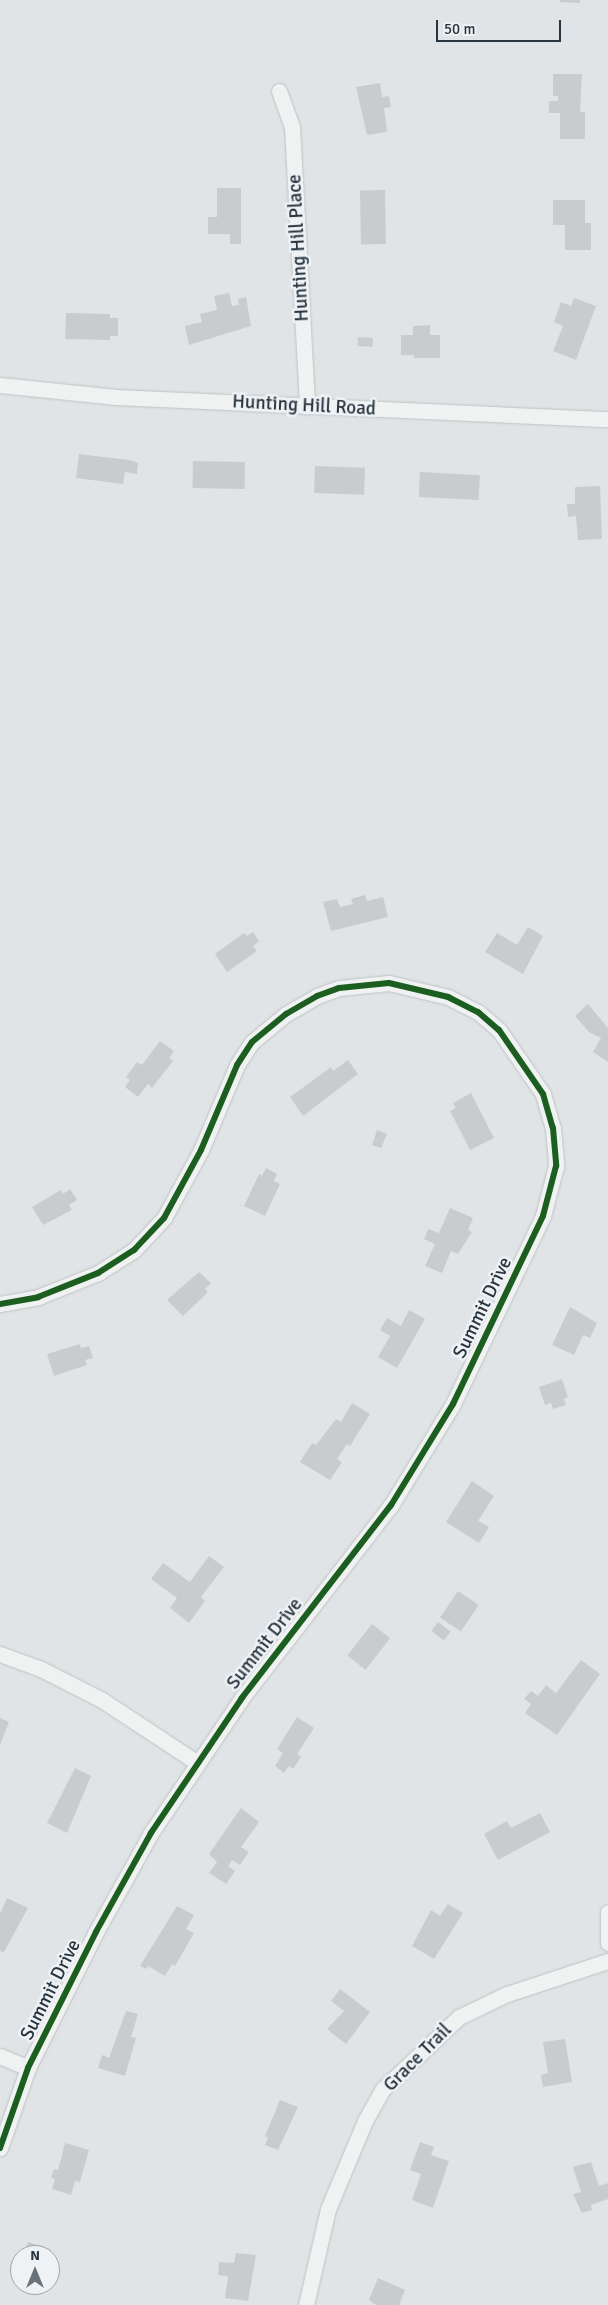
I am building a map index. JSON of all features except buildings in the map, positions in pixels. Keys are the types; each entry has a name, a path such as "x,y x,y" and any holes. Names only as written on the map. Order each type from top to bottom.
{"street":[{"name":"Hunting Hill Place","path":"279,91 292,127 307,407"},
{"name":"Hunting Hill Road","path":"0,385 116,398 608,420"},
{"name":"Summit Drive","path":"0,1304 38,1297 98,1273 134,1250 164,1218 201,1150 237,1065 252,1042 286,1014 317,996 339,988 388,983 448,998 478,1012 499,1030 543,1094 553,1128 556,1166 543,1216 453,1404 391,1505 196,1762 151,1833 100,1924 28,2068 0,2148"},
{"path":"0,1654 41,1669 102,1700 196,1762"},
{"path":"608,1912 608,1943"},
{"name":"Grace Trail","path":"306,2305 328,2209 365,2121 384,2089 459,2018 507,1994 608,1961"},
{"path":"0,2056 28,2068"}],"cycle path":[{"path":"0,1304 38,1297 98,1273 134,1250 164,1218 201,1150 237,1065 252,1042 286,1014 317,996 339,988 389,983 448,997 478,1012 499,1030 543,1094 553,1128 556,1166 543,1216 453,1404 391,1505 242,1698 151,1833 96,1932 28,2068 0,2148"}]}
